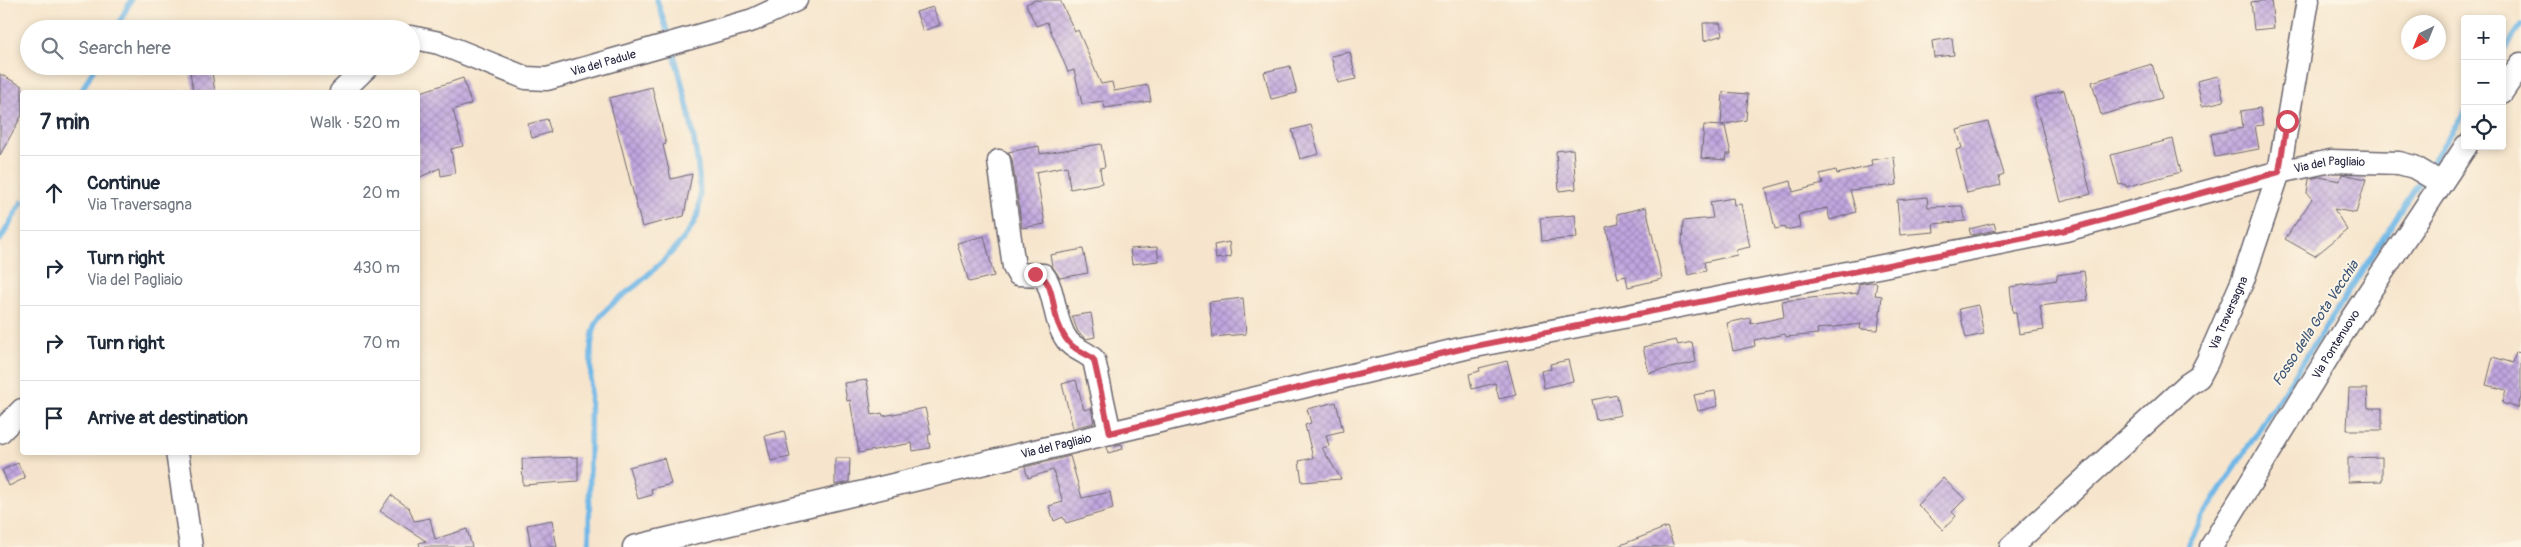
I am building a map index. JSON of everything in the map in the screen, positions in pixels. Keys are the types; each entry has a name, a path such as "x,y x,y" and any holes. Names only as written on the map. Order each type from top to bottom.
{"street":[{"name":"Via del Padule","path":"420,39 440,43 526,78 547,79 670,42 752,20 796,0"},
{"name":"Via Traversagna","path":"2011,547 2186,385 2199,377 2243,280 2279,172 2308,0"},
{"path":"2506,86 2521,64"},
{"path":"344,90 359,75"},
{"name":"Via Pontenuovo","path":"2211,547 2438,181 2463,150"},
{"path":"999,161 1014,267 1018,274 1043,275 1048,281 1058,322 1066,339 1074,348 1088,353 1094,360 1110,433"},
{"name":"Via del Pagliaio","path":"634,547 1465,348 2066,230 2279,172 2330,161 2382,161 2414,167 2438,181"},
{"path":"0,432 20,412"},
{"path":"177,455 191,547"}],"building":[{"path":"1035,0 1060,0 1075,32 1078,30 1101,84 1112,82 1114,91 1148,85 1151,101 1105,108 1103,101 1082,104 1074,70 1068,72 1047,22 1036,26 1026,4"},
{"path":"2271,0 2274,28 2254,30 2251,2"},
{"path":"933,7 940,25 923,31 916,12"},
{"path":"1703,23 1720,23 1723,35 1704,41"},
{"path":"1952,38 1954,55 1934,57 1932,41"},
{"path":"1350,52 1356,79 1338,83 1331,56"},
{"path":"2152,64 2162,98 2101,115 2092,82"},
{"path":"1290,66 1297,93 1271,99 1264,72"},
{"path":"0,74 22,86 22,90 20,90 20,119 0,155"},
{"path":"191,75 212,75 215,90 193,90"},
{"path":"2218,76 2224,101 2202,106 2197,81"},
{"path":"463,78 471,104 453,110 463,146 451,149 455,173 441,176 440,168 420,177 420,92"},
{"path":"652,87 666,144 663,145 671,179 692,174 684,216 642,227 609,98"},
{"path":"2064,90 2091,194 2061,202 2034,98"},
{"path":"1723,92 1748,94 1746,120 1721,125"},
{"path":"2260,108 2263,125 2255,126 2259,149 2215,157 2211,134 2243,128 2241,111"},
{"path":"547,119 551,132 532,138 528,124"},
{"path":"1988,122 2004,174 1999,176 2001,185 1967,193 1956,150 1962,148 1957,130"},
{"path":"1311,125 1319,154 1300,159 1292,130"},
{"path":"1704,125 1725,126 1731,154 1727,154 1726,160 1701,158"},
{"path":"2173,139 2181,172 2126,187 2125,184 2119,185 2111,155"},
{"path":"1101,144 1105,167 1100,168 1102,183 1070,189 1067,166 1036,172 1045,224 1022,228 1012,159 1008,152 1039,146 1040,154"},
{"path":"1573,149 1576,189 1559,191 1556,151"},
{"path":"1894,157 1897,185 1850,190 1856,212 1830,220 1827,208 1800,214 1798,216 1800,227 1785,230 1785,227 1775,229 1766,188 1791,181 1793,192 1823,184 1820,174 1836,170 1837,174 1872,166 1871,160"},
{"path":"2342,174 2366,179 2356,213 2334,209 2347,230 2315,256 2285,239 2312,199 2307,193 2309,179 2319,177 2340,181"},
{"path":"1927,197 1928,207 1962,206 1966,221 1933,224 1934,232 1900,235 1897,200"},
{"path":"1733,198 1734,205 1741,204 1750,247 1736,250 1737,255 1704,262 1706,271 1688,275 1682,244 1683,221 1713,218 1710,202"},
{"path":"1646,207 1662,279 1628,287 1626,276 1618,278 1606,227 1619,224 1617,214"},
{"path":"1575,215 1577,238 1542,241 1540,218"},
{"path":"1994,223 1996,230 1971,235 1969,229"},
{"path":"984,236 994,276 969,282 957,243"},
{"path":"1229,242 1231,257 1216,259 1214,245"},
{"path":"1157,247 1159,261 1132,264 1130,249"},
{"path":"1083,249 1088,273 1060,278 1052,266 1050,255"},
{"path":"2084,271 2088,300 2040,306 2044,330 2019,334 2016,313 2013,313 2010,287 2057,280 2057,275"},
{"path":"1877,283 1875,295 1882,296 1878,330 1860,329 1861,324 1817,329 1818,334 1786,337 1785,334 1754,340 1755,346 1733,351 1727,323 1750,318 1751,324 1784,317 1782,301 1858,293 1859,284"},
{"path":"1243,298 1246,334 1213,337 1209,302"},
{"path":"1978,305 1984,334 1966,338 1959,309"},
{"path":"1091,313 1095,337 1086,339 1078,332 1072,316"},
{"path":"1676,340 1678,345 1692,342 1696,362 1649,373 1643,347"},
{"path":"2516,352 2521,353 2521,397 2518,408 2502,403 2506,390 2486,385 2493,357 2513,363"},
{"path":"1568,360 1573,381 1544,388 1541,371 1551,369 1550,364"},
{"path":"1507,361 1516,395 1499,399 1495,383 1472,389 1469,374 1480,371 1479,368"},
{"path":"867,380 872,415 882,413 883,416 925,408 931,434 928,435 930,448 913,451 912,443 859,453 850,400 847,401 844,383"},
{"path":"1076,380 1084,410 1091,408 1094,423 1073,428 1062,384"},
{"path":"2349,389 2367,389 2368,408 2382,408 2382,430 2347,430"},
{"path":"1715,391 1718,406 1698,411 1694,395"},
{"path":"1617,395 1621,415 1596,420 1592,400"},
{"path":"1336,402 1343,431 1326,435 1329,446 1322,448 1341,479 1302,482 1299,461 1313,458 1305,425 1311,423 1307,409"},
{"path":"784,431 790,457 771,461 765,436"},
{"path":"1122,444 1123,449 1108,453 1107,447"},
{"path":"1070,456 1082,498 1110,492 1113,509 1066,523 1063,517 1054,521 1049,506 1063,502 1053,470 1028,478 1025,467"},
{"path":"578,457 578,481 523,485 522,459"},
{"path":"2382,457 2382,481 2348,482 2348,458"},
{"path":"664,458 671,484 651,489 652,495 638,499 629,467"},
{"path":"835,458 850,458 849,482 835,485"},
{"path":"18,463 25,478 9,486 2,470"},
{"path":"1943,478 1965,499 1952,512 1956,516 1943,530 1918,505"},
{"path":"391,495 409,508 414,521 430,518 435,539 467,529 472,547 420,547 419,543 426,541 380,511"},
{"path":"552,520 557,547 531,547 527,525"},
{"path":"1667,527 1674,547 1618,546"}],"waterway":[{"path":"121,20 131,0"},
{"path":"657,0 670,40"},
{"name":"Fosso della Gota Vecchia","path":"2506,48 2521,25"},
{"path":"589,547 591,346 594,329 604,312 647,276 680,243 693,225 700,201 693,133 672,49"},
{"path":"82,90 90,75"},
{"name":"Fosso della Gota Vecchia","path":"2427,170 2461,118"},
{"name":"Fosso della Gota Vecchia","path":"2187,547 2204,515 2422,178"},
{"path":"0,240 20,205"}],"route":[{"path":"1035,274 1043,275 1048,281 1050,297 1066,339 1074,348 1088,353 1094,360 1110,433 1465,348 2066,230 2279,172 2287,121"}]}
